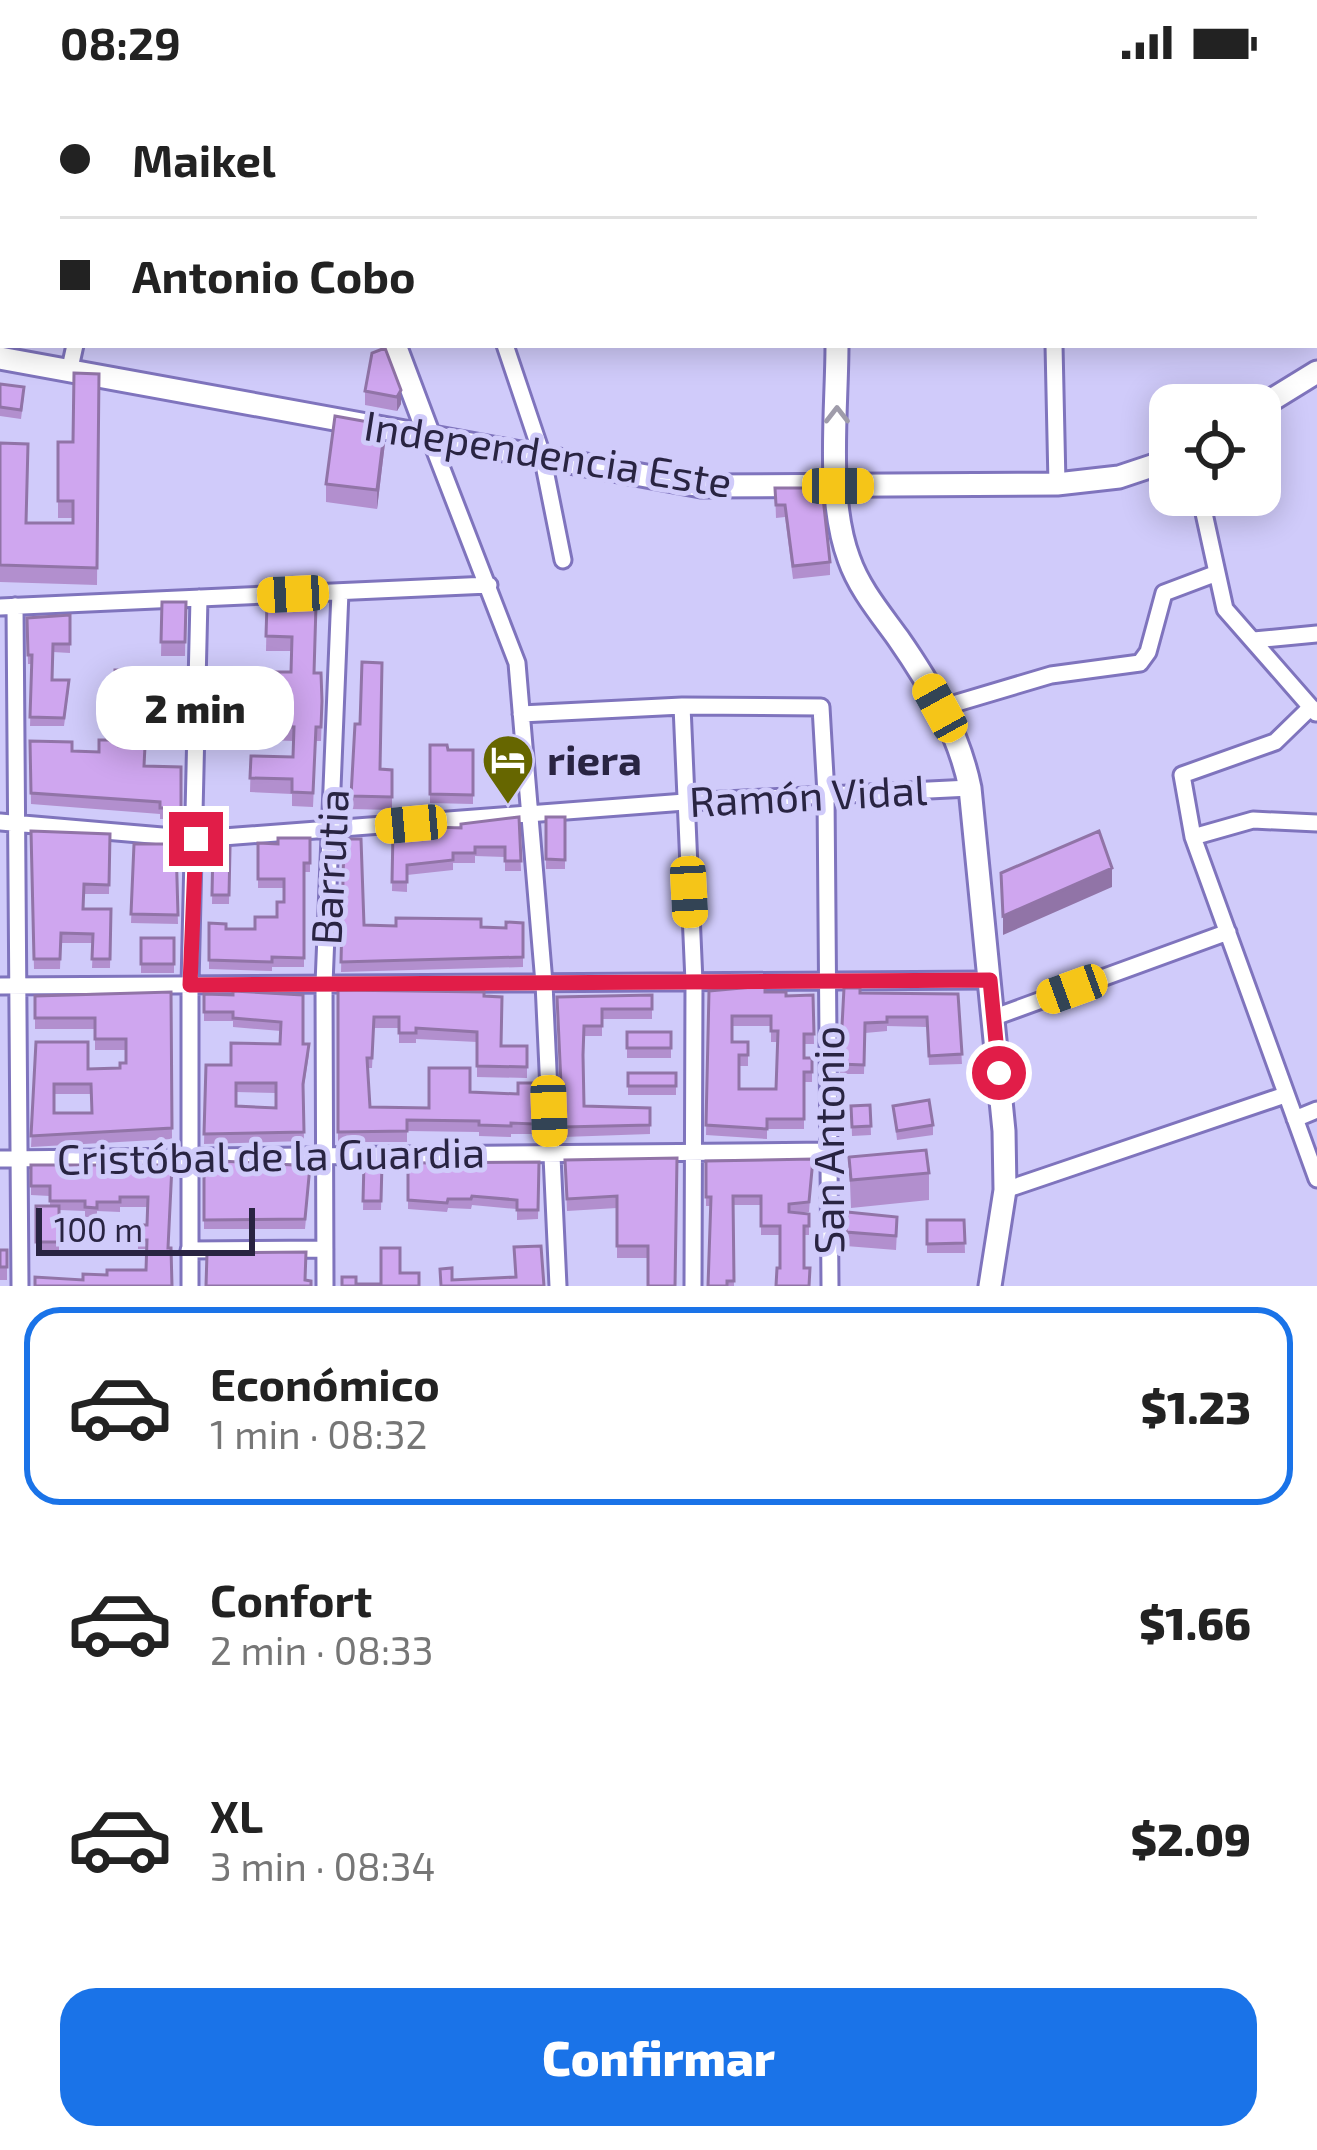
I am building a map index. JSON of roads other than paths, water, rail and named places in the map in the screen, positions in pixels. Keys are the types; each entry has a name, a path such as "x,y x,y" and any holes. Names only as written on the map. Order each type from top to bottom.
{"main road":[{"path":"396,348 430,438"},
{"path":"837,348 838,486 844,543 858,581 940,708 963,754 970,788 994,1017 1005,1190 990,1286"},
{"name":"Independencia Este","path":"0,358 676,483 755,488 1057,484 1119,477 1149,467"},
{"path":"1281,394 1317,372"}],"street":[{"path":"70,368 74,348"},
{"path":"506,348 542,455 563,560"},
{"path":"1054,348 1057,484"},
{"path":"430,438 517,663 544,983 558,1286"},
{"path":"1205,516 1225,609 1314,710 1276,742 1183,773 1193,837 1317,1179"},
{"path":"940,708 1052,675 1136,665 1148,652 1164,593 1217,573"},
{"path":"20,1286 20,986 9,823 8,606 489,585"},
{"name":"Barrutia","path":"325,1286 324,984 340,592"},
{"path":"190,1286 190,985 200,598"},
{"path":"1254,640 1317,634"},
{"path":"521,713 682,706 694,982 693,1286"},
{"name":"San Antonio","path":"682,706 821,707 826,794 830,1286"},
{"name":"Ramón Vidal","path":"9,823 196,839 685,802 970,788"},
{"path":"1193,837 1253,820 1317,823"},
{"path":"994,1017 1228,932"},
{"path":"0,986 990,980"},
{"path":"1005,1190 1285,1095"},
{"path":"1294,1119 1317,1110"},
{"name":"Cristóbal de la Guardia","path":"0,1159 829,1151"},
{"path":"189,1250 325,1249"}],"place":[{"name":"riera","path":"508,806"}]}
